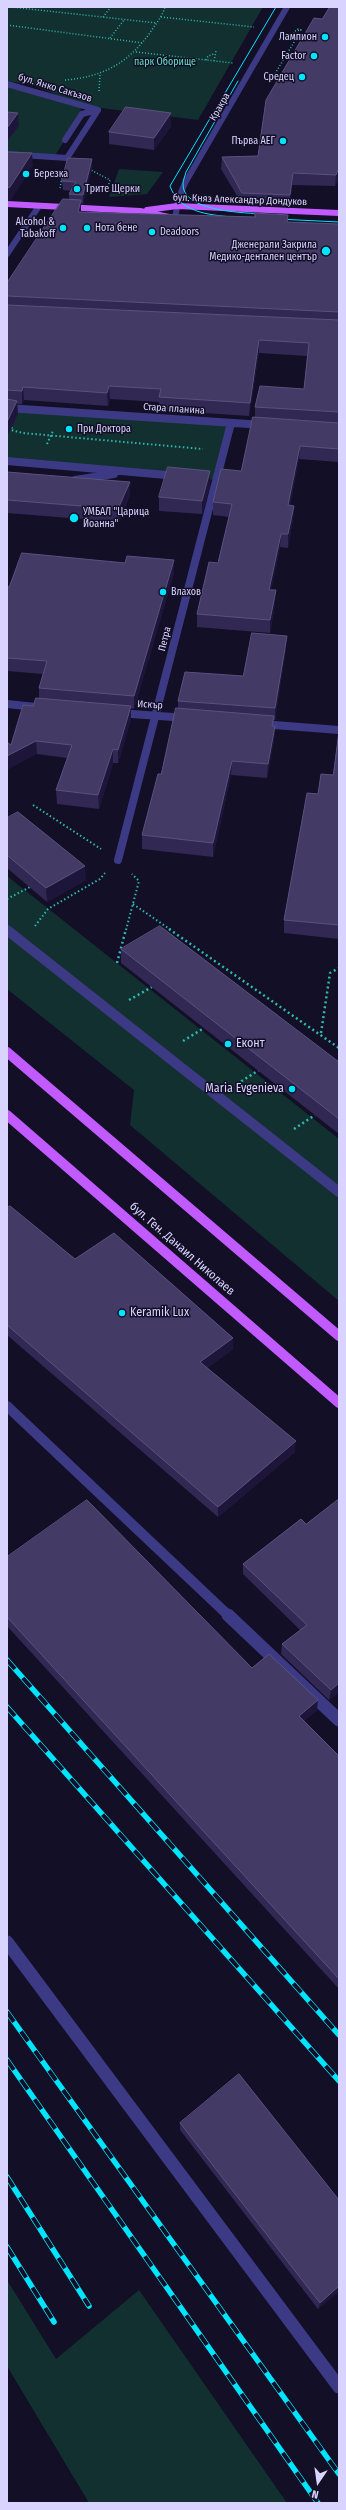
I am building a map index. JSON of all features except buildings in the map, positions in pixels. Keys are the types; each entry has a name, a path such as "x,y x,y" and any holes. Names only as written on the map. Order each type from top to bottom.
{"main road":[{"name":"бул. Княз Александър Дондуков","path":"7,204 140,211 182,218"},
{"name":"бул. Княз Александър Дондуков","path":"140,211 177,206 339,213"},
{"path":"7,1052 339,1336"},
{"name":"бул. Ген. Данаил Николаев","path":"7,1115 339,1403"}],"street":[{"name":"Кракра","path":"175,218 177,206 185,183 287,7"},
{"name":"бул. Янко Сакъзов","path":"7,84 24,87 80,107 98,110"},
{"path":"65,140 82,114 98,110"},
{"path":"7,154 67,158 98,110"},
{"path":"7,254 39,206"},
{"name":"Стара планина","path":"7,408 269,426"},
{"name":"Петра","path":"118,860 157,716 213,479 224,450 231,423"},
{"path":"7,461 187,477"},
{"path":"67,480 130,472"},
{"path":"7,704 46,708"},
{"name":"Искър","path":"110,712 197,719"},
{"path":"252,723 339,730"},
{"path":"7,930 339,1192"},
{"path":"7,1406 339,1720"},
{"path":"7,1942 339,2387"}],"path":[{"path":"11,7 157,23"},
{"path":"103,17 111,7"},
{"path":"100,75 121,66 136,52 161,17 165,7"},
{"path":"161,17 256,27"},
{"path":"110,39 124,19"},
{"path":"7,25 143,43"},
{"path":"273,77 299,34"},
{"path":"291,47 297,47"},
{"path":"206,60 208,56 214,54 216,50"},
{"path":"136,52 235,63"},
{"path":"214,54 217,57 214,61"},
{"path":"285,58 290,58"},
{"path":"67,158 110,180 106,196"},
{"path":"58,194 63,174"},
{"path":"51,436 224,450"},
{"path":"33,805 118,860 139,881 117,963"},
{"path":"48,909 100,879 118,860"},
{"path":"7,899 30,888"},
{"path":"133,904 321,1033 339,1048"},
{"path":"321,1033 330,973 339,968"}],"green space":[{"name":"парк Оборище","path":"7,7 263,7 198,120 85,106 32,85 7,81"},
{"path":"7,84 80,107 82,114 54,157 7,154"},
{"path":"119,169 163,172 147,194 109,197"},
{"path":"7,408 231,423 216,480 7,461"},
{"path":"7,876 339,1139 339,1301 130,1125 134,1090 7,989"},
{"path":"7,2280 56,2359 139,2290 287,2503 89,2503 7,2366"}],"tram line":[{"path":"233,217 204,213 187,207 174,195 170,186 276,7"},
{"path":"238,81 186,172 183,184 185,193 193,200 204,206 244,213 265,214"},
{"path":"277,219 339,222"}],"railway":[{"path":"7,1660 339,2035"},
{"path":"7,1707 339,2081"},
{"path":"7,2012 339,2474"},
{"path":"7,2060 318,2503"},
{"path":"7,2177 89,2306"},
{"path":"7,2247 54,2322"}],"place":[{"name":"Лампион","path":"325,37"},
{"name":"Factor","path":"314,56"},
{"name":"Средец","path":"302,77"},
{"name":"Първа АЕГ","path":"283,141"},
{"name":"Березка","path":"26,174"},
{"name":"Трите Щерки","path":"77,189"},
{"name":"Alcohol & Tabakoff","path":"63,228"},
{"name":"Нота бене","path":"87,228"},
{"name":"Deadoors","path":"152,232"},
{"name":"Дженерали Закрила Медико-дентален център","path":"326,251"},
{"name":"При Доктора","path":"69,429"},
{"name":"УМБАЛ \"Царица Йоанна\"","path":"74,518"},
{"name":"Влахов","path":"163,592"},
{"name":"Еконт","path":"228,1044"},
{"name":"Maria Evgenieva","path":"292,1089"},
{"name":"Keramik Lux","path":"122,1313"}]}
